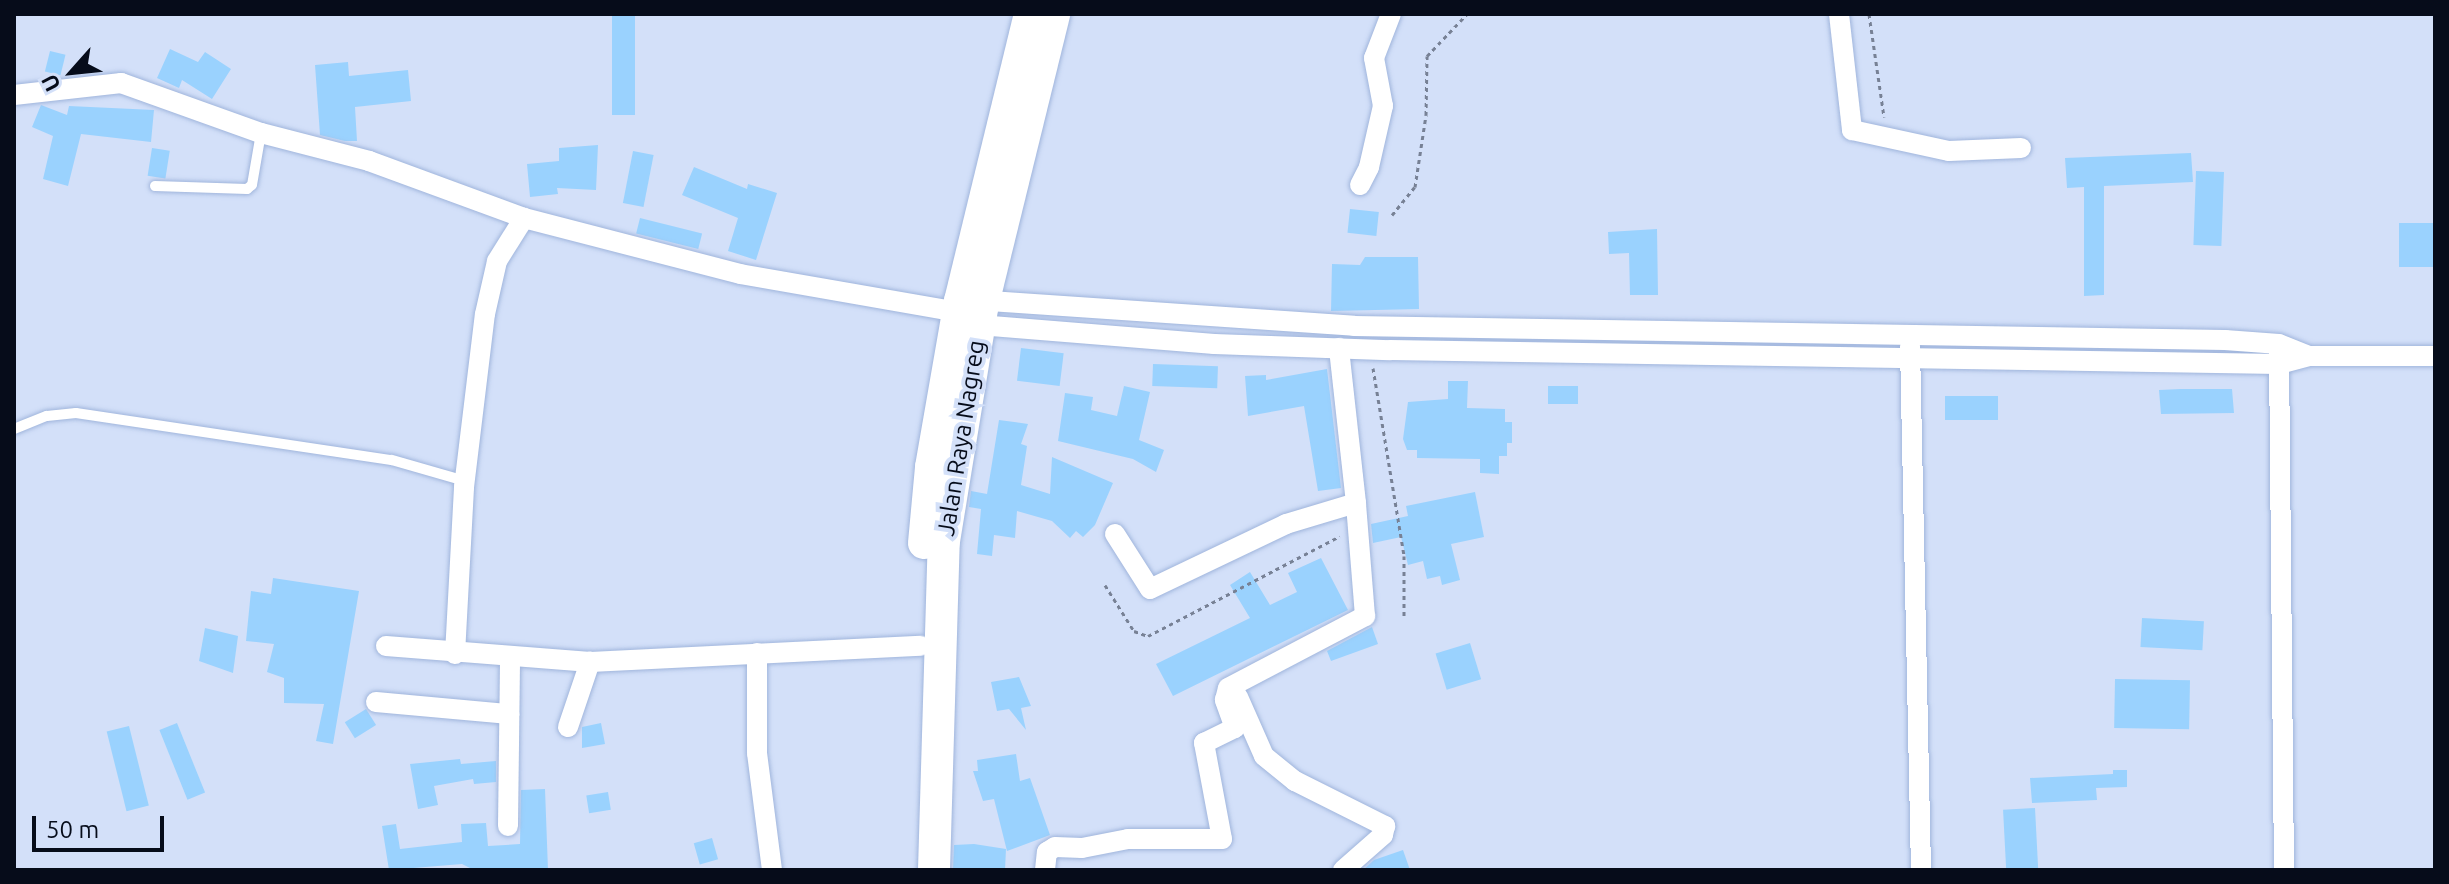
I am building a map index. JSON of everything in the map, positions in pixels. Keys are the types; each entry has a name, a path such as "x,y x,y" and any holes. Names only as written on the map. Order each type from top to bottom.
{"highway":[{"name":"Jalan Raya Nagreg","path":"916,870 921,646 931,467 1030,14"},
{"name":"Jalan Raya Nagreg","path":"934,870 944,541 965,311 1054,14"}],"street":[{"path":"1360,185 1372,159 1383,106 1374,58 1391,14"},
{"path":"1839,14 1852,130 1949,151 2021,148"},
{"path":"14,95 121,83 261,133 369,161 524,218 740,274 965,311 1305,347 1910,347"},
{"path":"455,654 465,481 488,303 497,261 524,218"},
{"path":"965,311 1910,347 2435,356"},
{"path":"1305,347 1307,324"},
{"path":"1910,347 1921,870"},
{"path":"1045,870 1047,852 1055,847 1082,848 1128,839 1222,839 1203,750 1207,740 1235,728 1225,700 1231,685 1363,619 1356,503 1339,348"},
{"path":"2279,354 2284,870"},
{"path":"1115,534 1150,589 1286,524 1356,503"},
{"path":"386,646 510,659 590,662 921,646"},
{"path":"757,653 757,753 772,870"},
{"path":"508,826 510,659"},
{"path":"568,727 590,662"},
{"path":"1231,685 1264,756 1295,781 1385,826 1383,835 1343,870"},
{"path":"376,702 509,714"}],"lane":[{"path":"155,186 247,189 252,185 261,133"},
{"path":"14,429 47,416 76,413 392,460 465,481"}],"path":[{"path":"1392,215 1415,187 1426,115 1427,56 1467,14"},
{"path":"1869,14 1881,103 1889,123"},
{"path":"1369,349 1404,556 1404,616"},
{"path":"1105,585 1134,631 1148,636 1357,527"}],"building":[{"path":"612,14 635,14 635,115 612,115"},
{"path":"170,49 198,62 205,52 231,69 212,99 182,80 179,88 157,78"},
{"path":"50,51 66,55 60,75 45,71"},
{"path":"348,62 349,76 408,70 411,101 355,107 357,141 320,135 315,65"},
{"path":"41,105 67,115 69,106 154,110 151,142 81,134 68,186 43,179 53,136 32,127"},
{"path":"598,145 596,190 557,188 558,194 530,197 527,164 559,161 559,148"},
{"path":"152,148 170,151 165,178 148,176"},
{"path":"633,151 654,155 644,207 623,203"},
{"path":"2191,153 2193,182 2104,186 2104,295 2084,296 2084,187 2067,188 2065,158"},
{"path":"694,167 747,189 748,184 777,193 756,260 728,251 738,218 682,195"},
{"path":"2196,171 2224,172 2221,246 2193,245"},
{"path":"1350,209 1379,212 1376,236 1347,233"},
{"path":"640,218 702,233 698,249 636,234"},
{"path":"2399,223 2435,223 2435,267 2399,267"},
{"path":"1657,229 1658,295 1630,295 1629,253 1609,254 1608,232"},
{"path":"1365,257 1418,257 1419,309 1331,311 1332,264 1360,265"},
{"path":"1021,348 1064,353 1060,386 1017,381"},
{"path":"1153,364 1218,366 1217,388 1152,386"},
{"path":"1327,369 1341,488 1318,491 1304,406 1248,416 1245,376 1266,375 1266,380"},
{"path":"1448,381 1468,381 1467,408 1505,409 1505,422 1512,422 1512,443 1507,443 1507,456 1499,456 1499,474 1480,473 1480,459 1417,458 1417,450 1407,450 1403,439 1408,402 1448,399"},
{"path":"1124,386 1150,392 1139,440 1164,450 1156,472 1133,459 1058,441 1065,393 1093,397 1091,410 1117,416"},
{"path":"1548,386 1578,386 1578,404 1548,404"},
{"path":"2232,389 2234,413 2161,414 2159,390"},
{"path":"1945,396 1998,396 1998,420 1945,420"},
{"path":"999,420 1028,424 1021,444 1027,446 1021,485 1050,494 1052,457 1113,483 1095,525 1083,537 1076,531 1070,538 1052,521 1017,511 1015,538 994,535 992,556 977,554 981,509 969,507 971,491 987,494"},
{"path":"1475,492 1484,537 1451,544 1460,580 1442,585 1440,576 1427,579 1423,561 1408,565 1401,537 1373,543 1371,524 1408,516 1406,506"},
{"path":"1321,558 1348,610 1173,696 1156,664 1250,618 1230,585 1250,572 1270,605 1297,592 1288,573"},
{"path":"273,578 359,591 333,744 316,741 324,704 284,703 284,678 267,672 274,644 246,641 251,591 271,594"},
{"path":"2142,618 2204,621 2202,650 2140,647"},
{"path":"1372,627 1378,644 1331,661 1327,651"},
{"path":"205,628 238,636 233,673 199,661"},
{"path":"1470,643 1481,679 1447,690 1436,654"},
{"path":"1019,677 1031,706 1021,708 1026,730 1009,709 997,711 991,682"},
{"path":"2115,679 2190,680 2189,729 2114,728"},
{"path":"366,709 376,725 355,738 345,722"},
{"path":"177,723 205,793 187,800 159,730"},
{"path":"601,723 605,744 582,748 582,727"},
{"path":"129,726 149,806 127,811 107,732"},
{"path":"1016,754 1020,781 1030,778 1050,835 1007,851 994,799 983,801 973,771 978,771 977,760"},
{"path":"460,759 461,764 496,761 496,782 474,784 473,779 434,786 438,805 418,809 410,764"},
{"path":"2113,770 2127,770 2127,787 2096,788 2097,800 2032,803 2030,778 2113,774"},
{"path":"545,789 548,870 474,870 462,864 389,870 382,826 396,824 400,849 462,842 461,824 486,823 488,846 520,844 521,790"},
{"path":"608,792 611,810 589,813 586,795"},
{"path":"2035,808 2038,870 2006,870 2003,810"},
{"path":"712,838 718,859 700,864 694,843"},
{"path":"974,844 1006,849 1005,870 953,870 954,845"},
{"path":"1403,850 1410,870 1363,870 1374,860"}]}
